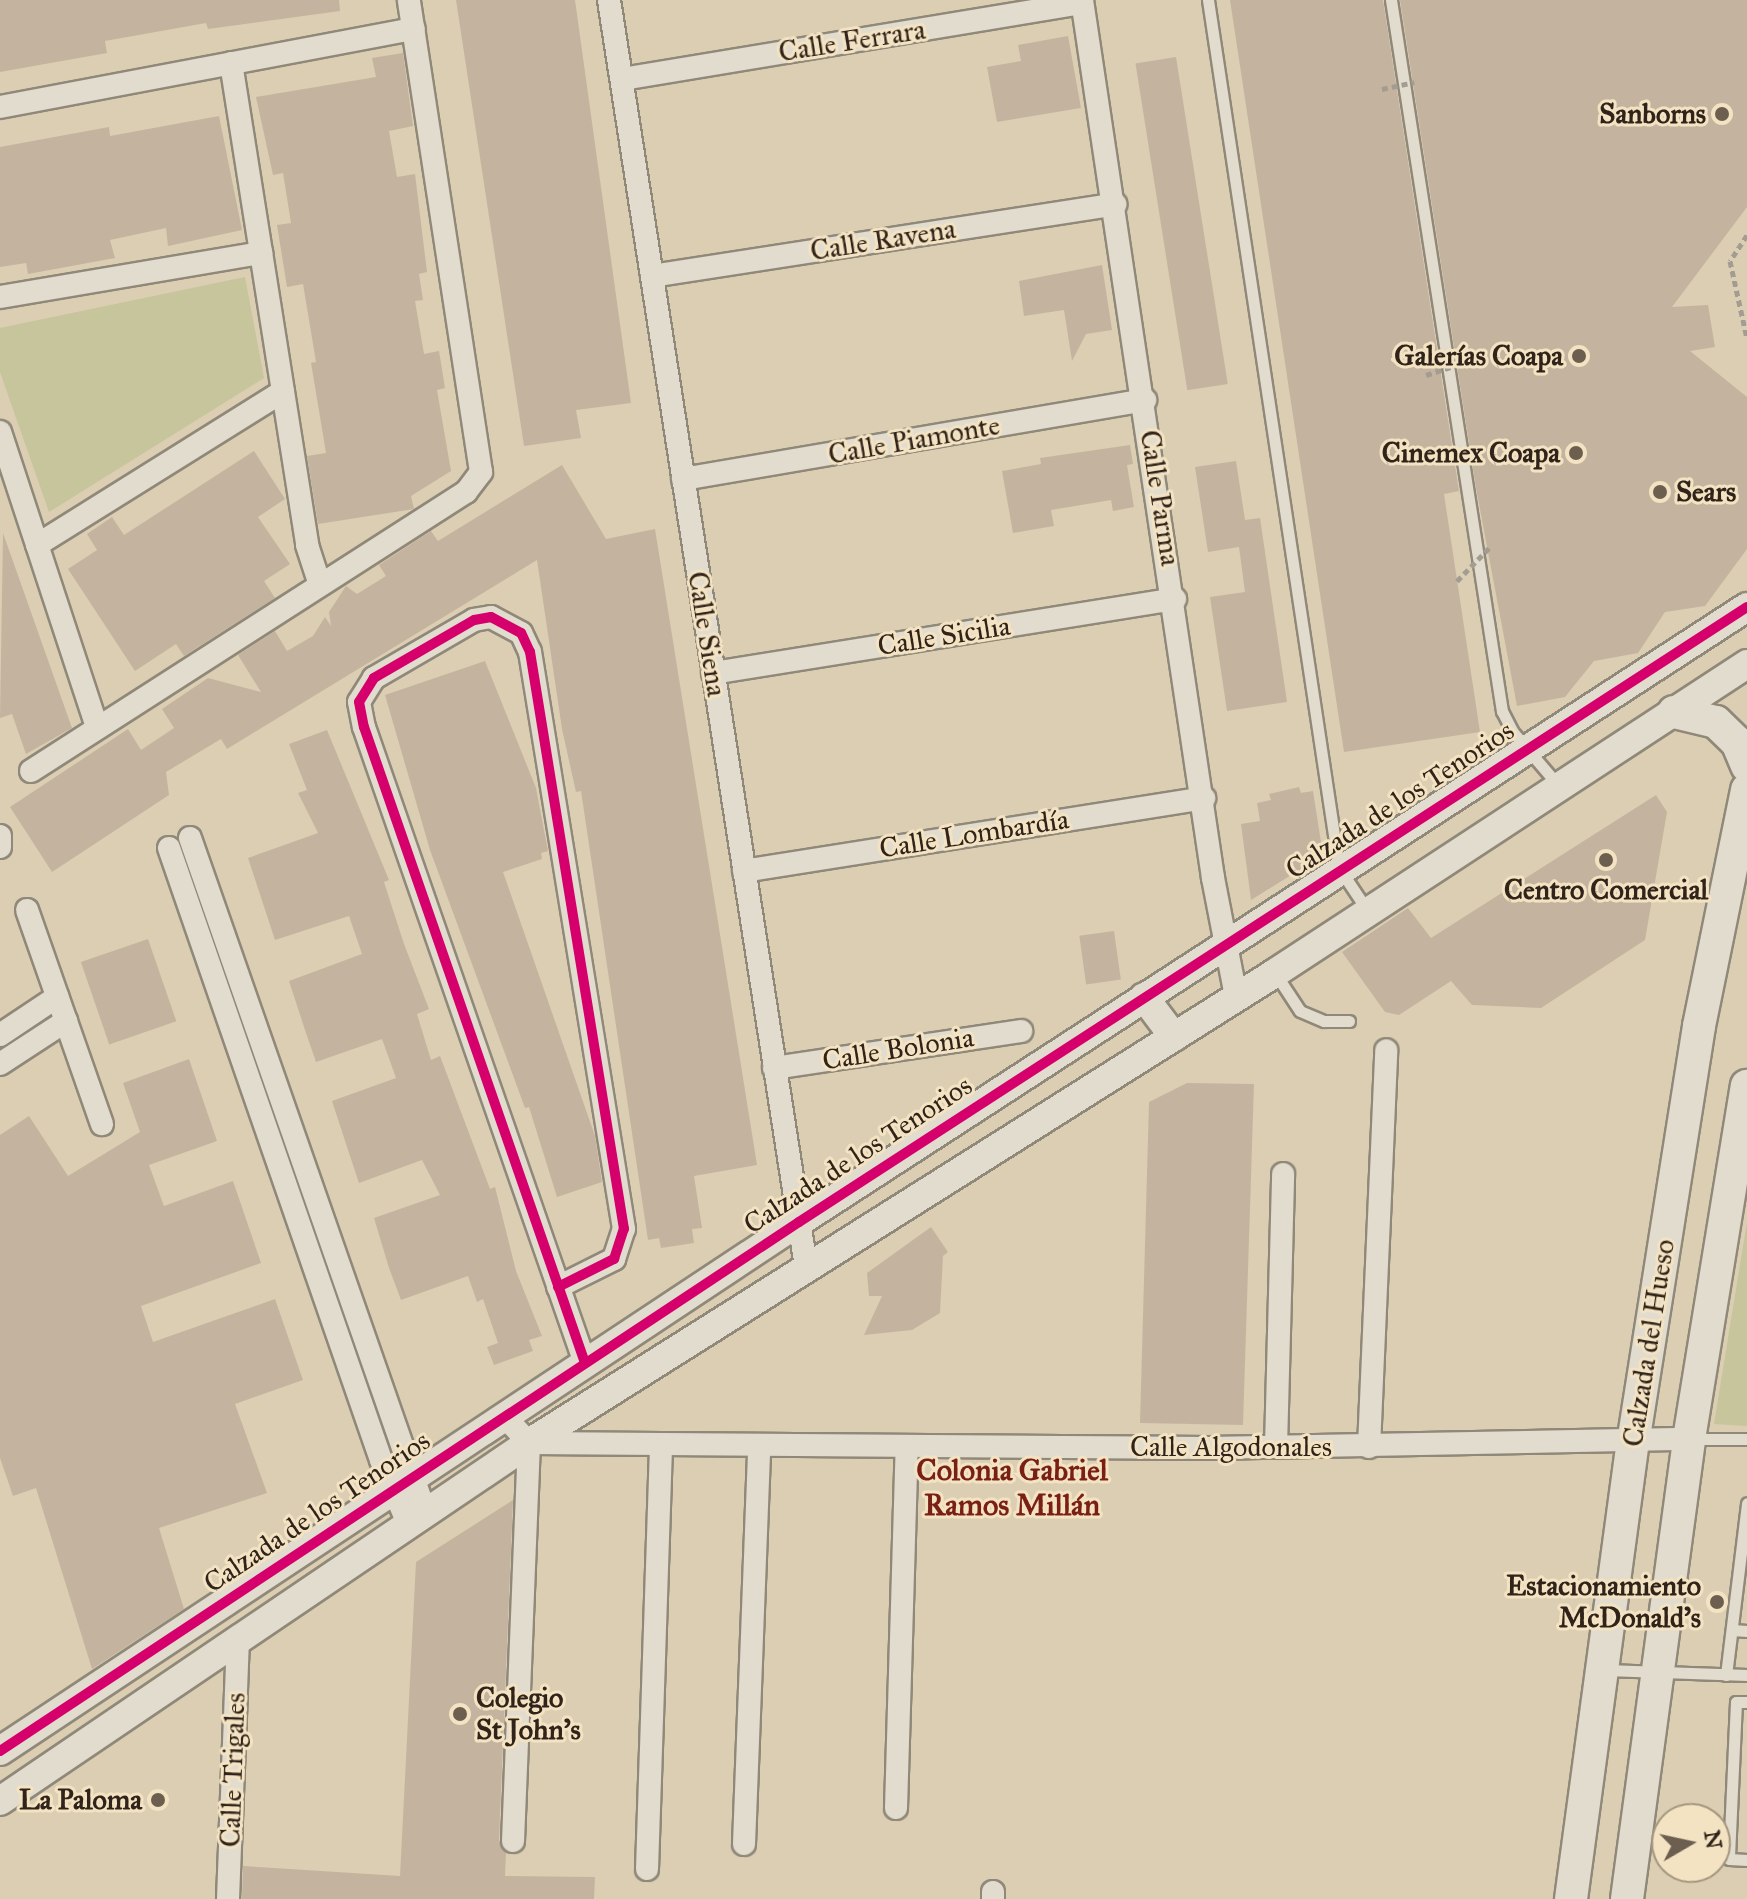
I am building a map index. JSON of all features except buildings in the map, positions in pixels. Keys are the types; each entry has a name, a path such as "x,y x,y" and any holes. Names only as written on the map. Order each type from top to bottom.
{"main road":[{"path":"1674,712 1716,722 1737,742 1747,766"},
{"name":"Calzada del Hueso","path":"1571,1899 1633,1443 1699,1026 1747,790"},
{"name":"Calzada del Hueso","path":"1627,1899 1689,1439 1747,1086"}],"street":[{"path":"31,771 466,492 481,472 409,0"},
{"name":"Calle Siena","path":"609,0 806,1267"},
{"name":"Calle Ferrara","path":"622,79 1082,1"},
{"name":"Calle Parma","path":"1082,1 1145,400 1225,943 1236,996"},
{"path":"0,107 414,29"},
{"path":"231,63 307,545 320,585"},
{"name":"Calle Ravena","path":"652,276 1115,204"},
{"path":"0,297 261,253"},
{"path":"37,545 283,391"},
{"name":"Calle Piamonte","path":"683,479 1145,400"},
{"path":"0,432 97,727"},
{"name":"Calle Sicilia","path":"713,673 1175,599"},
{"name":"Calzada de los Tenorios","path":"0,1751 1339,868 1747,607"},
{"path":"558,1287 614,1259 624,1229 530,652 521,633 491,617 474,620 374,678 359,702 558,1287 585,1363"},
{"path":"0,1801 529,1443 1275,973 1747,664"},
{"name":"Calle Lombardía","path":"744,871 1204,798"},
{"path":"0,836 0,847"},
{"path":"190,838 402,1484"},
{"path":"169,848 402,1484 418,1520"},
{"path":"27,910 102,1124"},
{"path":"0,1035 57,997"},
{"path":"1144,997 1174,1037"},
{"path":"0,1064 66,1021"},
{"name":"Calle Bolonia","path":"774,1068 1021,1031"},
{"path":"1369,1447 1386,1050"},
{"path":"1276,1447 1283,1174"},
{"path":"723,1273 731,1315"},
{"path":"505,1417 529,1443 513,1841"},
{"name":"Calle Algodonales","path":"529,1443 1369,1447 1633,1443 1689,1439"},
{"path":"647,1869 661,1444"},
{"path":"744,1844 759,1445"},
{"path":"896,1808 907,1446"},
{"name":"Calle Trigales","path":"228,1899 238,1640"}],"lane":[{"path":"1208,0 1339,868 1367,910"},
{"path":"1391,0 1502,711 1525,747 1558,785"},
{"path":"1275,973 1300,1011 1324,1021 1349,1021"},
{"path":"1689,1439 1747,1439"},
{"path":"1726,1675 1747,1500"},
{"path":"1732,1630 1747,1631"},
{"path":"1601,1669 1747,1675"},
{"path":"1747,1702 1736,1702 1729,1859 1747,1860"}],"path":[{"path":"1382,89 1414,82"},
{"path":"1747,235 1730,261 1744,310 1747,338"},
{"path":"1426,375 1457,365"},
{"path":"1457,581 1489,548"}],"green space":[{"path":"245,277 264,378 49,512 0,372 0,328"},
{"path":"1747,1222 1747,1426 1714,1424"}],"cycle path":[{"path":"0,1751 799,1222 1747,607"},
{"path":"558,1287 614,1259 624,1229 530,652 521,633 491,617 474,620 374,678 359,702 364,727 585,1363"}],"place":[{"name":"Sanborns","path":"1722,114"},
{"name":"Galerías Coapa","path":"1579,356"},
{"name":"Cinemex Coapa","path":"1576,453"},
{"name":"Sears","path":"1660,492"},
{"name":"Centro Comercial","path":"1606,860"},
{"name":"Estacionamiento McDonald's","path":"1717,1602"},
{"name":"Colegio St John’s","path":"460,1714"},
{"name":"La Paloma","path":"158,1800"}],"district":[{"name":"Colonia Gabriel Ramos Millán","path":"1012,1487"}]}
